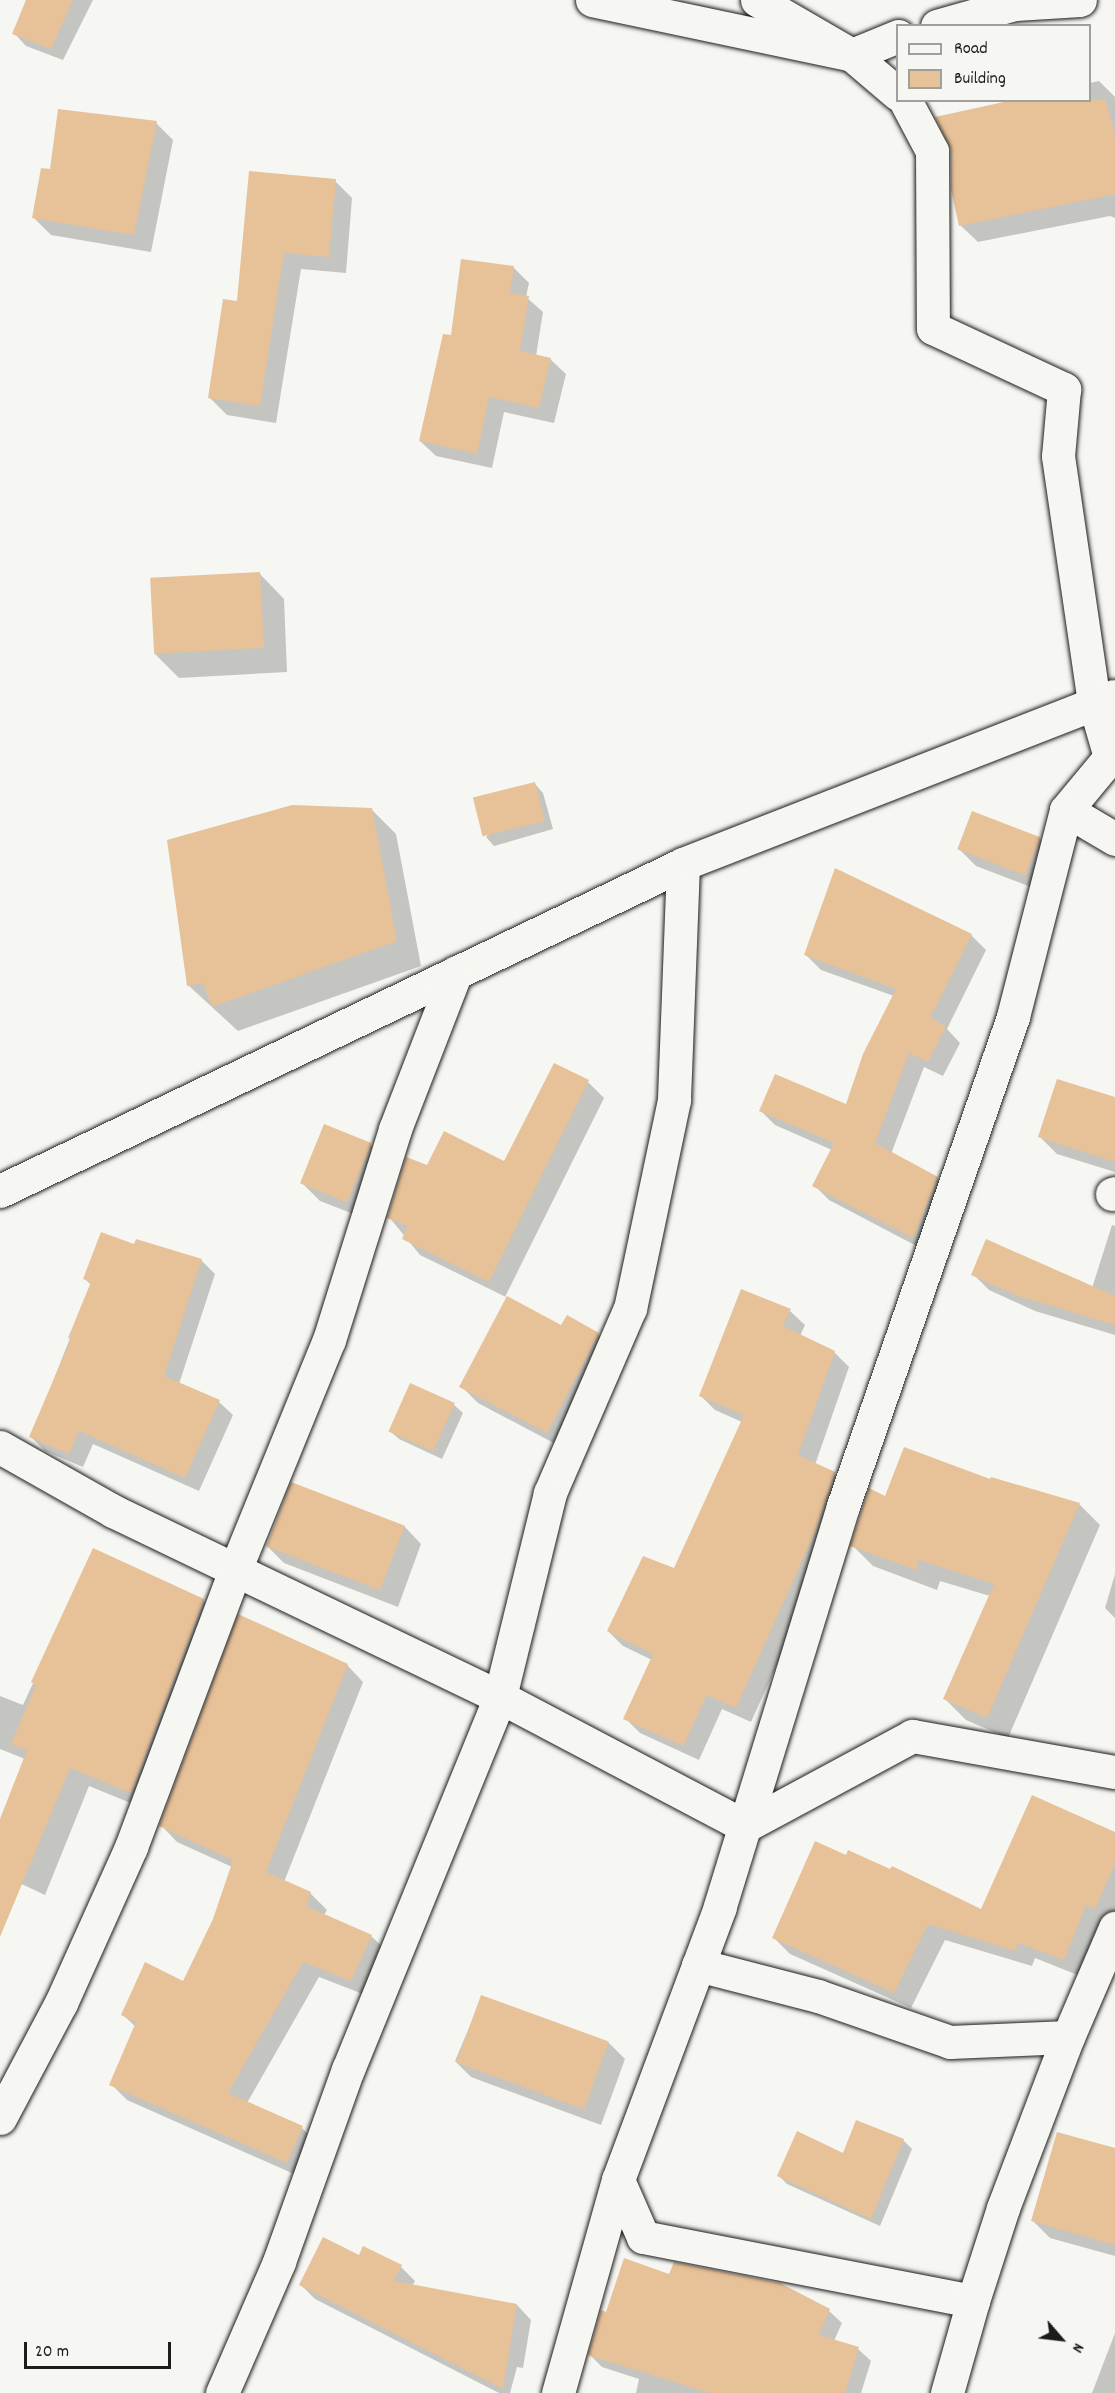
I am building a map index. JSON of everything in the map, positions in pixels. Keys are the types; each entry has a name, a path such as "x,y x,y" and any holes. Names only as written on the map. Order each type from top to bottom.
{"street":[{"path":"592,0 852,55 896,36"},
{"path":"757,0 852,55 896,93"},
{"path":"944,24 1015,4 1080,0"},
{"path":"558,2393 618,2180 698,1965 745,1826 843,1506 1013,1017 1066,810 1110,756 1104,698 1058,456 1064,389 933,328 932,151 906,102"},
{"path":"0,1191 683,864 1104,698"},
{"path":"1066,810 1115,839"},
{"path":"222,2393 279,2262 348,2069 500,1697 550,1493 630,1308 674,1100 683,864"},
{"path":"0,2118 61,2002 131,1847 235,1570 329,1340 395,1130 456,972"},
{"path":"0,1447 113,1511 500,1697 745,1826"},
{"path":"745,1826 912,1736 1115,1772"},
{"path":"947,2393 1003,2208 1068,2037 1115,1928"},
{"path":"698,1965 818,1996 950,2042 1068,2037"},
{"path":"618,2180 643,2237 973,2301"}],"building":[{"path":"26,0 73,0 51,49 12,34"},
{"path":"1105,100 1115,134 1115,194 959,226 951,190 951,150 935,117 1004,102"},
{"path":"58,109 157,121 134,235 32,218 41,168 50,169"},
{"path":"249,171 336,179 329,257 284,253 260,406 208,398 223,299 237,301"},
{"path":"461,259 514,266 510,293 529,296 520,351 551,358 539,408 489,397 477,454 419,441 443,334 451,335"},
{"path":"260,572 264,648 154,654 150,578"},
{"path":"535,782 545,821 483,836 473,797"},
{"path":"292,805 372,808 397,941 212,1007 203,983 187,986 167,840"},
{"path":"972,811 1040,837 1025,875 957,849"},
{"path":"835,868 972,934 930,1018 946,1026 928,1062 909,1053 875,1143 938,1177 913,1238 812,1186 834,1143 759,1111 775,1074 846,1104 863,1054 896,989 804,955"},
{"path":"554,1063 589,1080 489,1282 402,1239 408,1226 387,1218 406,1157 427,1165 444,1131 504,1161"},
{"path":"1057,1079 1115,1097 1115,1162 1038,1137"},
{"path":"324,1124 371,1143 347,1202 300,1183"},
{"path":"101,1232 134,1244 136,1239 202,1259 164,1376 220,1400 185,1478 79,1431 69,1454 29,1437 71,1339 68,1338 91,1282 83,1279"},
{"path":"986,1239 1115,1296 1115,1325 1018,1296 971,1275"},
{"path":"741,1289 791,1309 783,1326 835,1351 798,1455 835,1472 815,1532 736,1708 707,1695 683,1746 623,1719 653,1654 607,1631 643,1556 674,1568 744,1415 699,1396"},
{"path":"507,1296 561,1325 567,1315 599,1333 547,1433 459,1387"},
{"path":"410,1383 455,1403 433,1451 388,1431"},
{"path":"904,1447 990,1479 991,1477 1080,1503 987,1718 943,1699 994,1584 919,1560 916,1570 850,1546 869,1488 885,1496"},
{"path":"291,1482 405,1526 380,1590 266,1546"},
{"path":"93,1548 204,1599 131,1793 70,1768 0,1937 0,1819 27,1750 11,1744 36,1685 31,1682"},
{"path":"238,1614 348,1664 266,1872 311,1892 306,1906 372,1935 351,1981 303,1962 228,2093 303,2126 287,2163 109,2085 136,2022 121,2015 145,1962 183,1981 213,1919 233,1860 159,1826"},
{"path":"1032,1795 1115,1832 1115,1864 1095,1909 1086,1905 1064,1960 1018,1943 1015,1951 928,1924 894,1993 772,1938 815,1841 846,1855 848,1850 890,1869 892,1866 981,1909"},
{"path":"481,1995 609,2042 584,2109 456,2063"},
{"path":"856,2120 904,2139 871,2219 777,2176 797,2131 843,2153"},
{"path":"1057,2132 1115,2148 1115,2245 1031,2221"},
{"path":"323,2237 359,2255 363,2246 402,2265 394,2281 517,2304 503,2389 299,2285"},
{"path":"624,2258 669,2274 674,2262 780,2283 830,2309 819,2335 859,2347 845,2393 709,2393 588,2355 601,2310 606,2312"}]}
